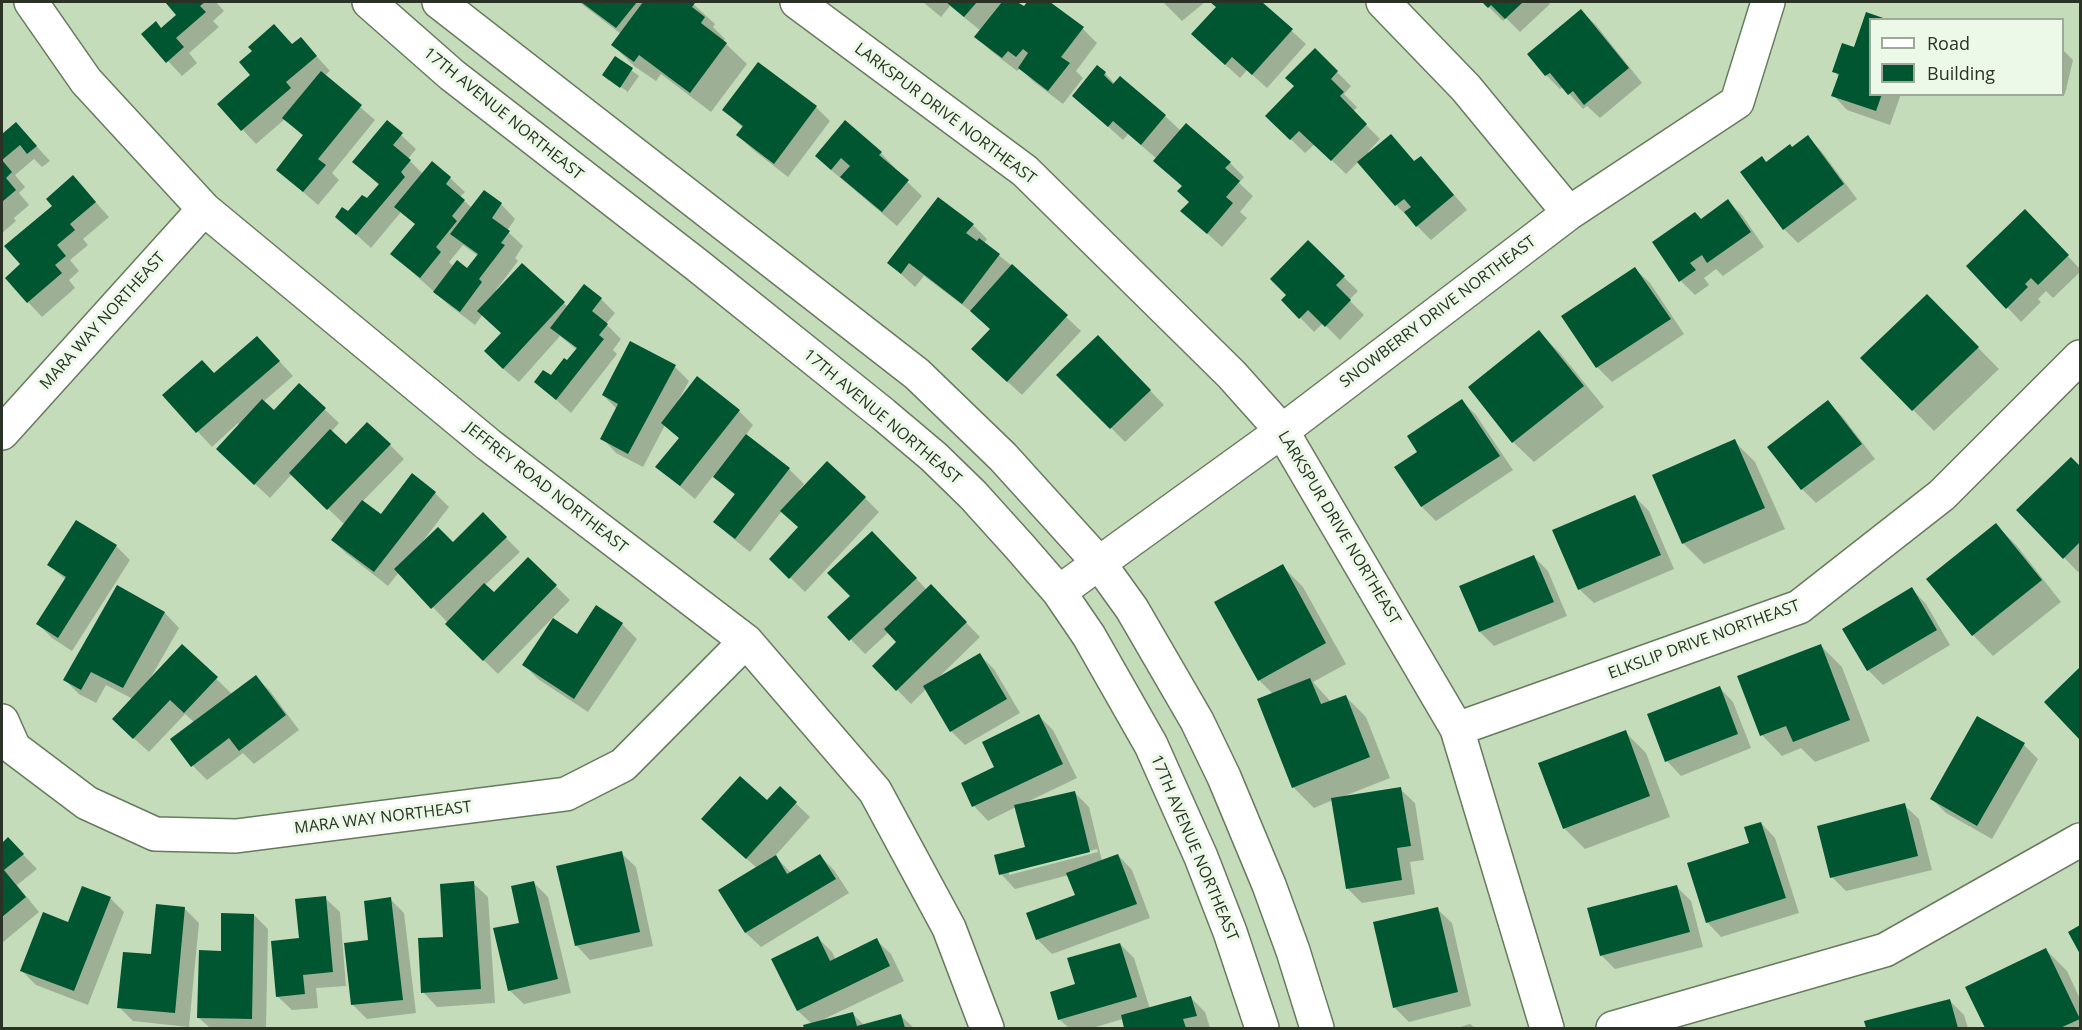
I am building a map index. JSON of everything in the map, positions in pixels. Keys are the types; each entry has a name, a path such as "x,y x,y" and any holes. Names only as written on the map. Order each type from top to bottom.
{"street":[{"name":"JEFFREY ROAD NORTHEAST","path":"31,2 86,81 204,209 489,445 746,641 874,791 949,928 987,1029"},
{"name":"17TH AVENUE NORTHEAST","path":"369,2 452,75 715,280 917,442 973,495 1059,592 1089,636 1151,745 1181,810 1230,932 1262,1029"},
{"path":"439,2 917,374 1003,457 1099,563 1132,609 1197,721 1224,777 1277,907 1317,1029"},
{"name":"LARKSPUR DRIVE NORTHEAST","path":"796,2 1025,171 1232,375 1282,430 1457,729 1547,1029"},
{"path":"1383,2 1466,88 1569,213"},
{"name":"SNOWBERRY DRIVE NORTHEAST","path":"1059,592 1282,430 1569,213 1737,102 1768,2"},
{"name":"MARA WAY NORTHEAST","path":"2,433 204,209"},
{"name":"ELKSLIP DRIVE NORTHEAST","path":"1457,729 1799,607 1942,495 2080,357"},
{"name":"MARA WAY NORTHEAST","path":"2,722 14,748 87,803 155,834 236,836 566,794 623,765 746,641"},
{"path":"1613,1029 1885,950 2080,840"}],"building":[{"path":"165,2 205,2 200,6 206,12 176,38 184,47 166,63 141,34 156,21 161,28 176,15"},
{"path":"581,2 637,2 616,28"},
{"path":"643,2 694,2 692,7 705,17 701,23 727,43 690,93 639,55 634,62 611,45"},
{"path":"946,2 977,2 964,17"},
{"path":"1002,2 1017,2 1024,6 1027,2 1050,2 1084,27 1061,57 1070,63 1048,91 1018,68 1028,53 1023,49 1016,57 1008,51 1002,58 974,37"},
{"path":"1210,2 1262,2 1293,29 1252,75 1232,57 1225,65 1191,34 1216,7"},
{"path":"1482,2 1523,2 1505,19 1491,5 1488,8"},
{"path":"1581,9 1629,68 1584,105 1573,91 1568,95 1550,73 1545,76 1527,54"},
{"path":"1866,12 1883,18 1869,18 1869,96 1881,96 1876,111 1831,96 1839,74 1832,72 1842,43 1854,47"},
{"path":"274,24 292,44 301,37 317,56 286,82 291,88 241,131 217,104 250,75 239,62 252,51 248,47"},
{"path":"1315,48 1338,71 1331,79 1344,92 1340,96 1367,124 1331,161 1299,131 1290,140 1265,116 1294,86 1285,78"},
{"path":"615,56 633,68 620,88 602,75"},
{"path":"758,62 817,106 774,164 736,135 743,126 722,110"},
{"path":"1097,65 1106,72 1104,75 1113,84 1120,76 1166,115 1141,145 1113,121 1108,127 1072,96"},
{"path":"321,71 362,105 318,159 326,165 303,192 276,170 303,135 282,118"},
{"path":"387,120 403,133 393,145 411,160 401,172 405,177 356,235 335,217 342,207 348,211 362,195 367,198 379,184 352,162"},
{"path":"845,120 882,152 879,155 909,180 882,212 840,177 850,166 841,158 831,170 815,156"},
{"path":"16,122 37,146 27,154 20,145 2,160 2,134"},
{"path":"1186,123 1231,162 1225,168 1240,181 1226,197 1233,203 1207,234 1180,211 1189,202 1177,191 1182,186 1153,161"},
{"path":"1391,134 1414,161 1421,156 1454,195 1416,227 1404,212 1411,207 1404,199 1395,206 1357,162"},
{"path":"1808,135 1844,184 1783,230 1740,172 1762,156 1766,162 1790,144 1792,147"},
{"path":"2,160 12,172 6,178 16,190 2,202"},
{"path":"432,161 451,177 446,184 465,200 452,216 457,221 436,247 441,252 420,278 390,254 415,224 394,207"},
{"path":"73,175 96,202 70,224 75,230 57,245 66,256 55,265 62,273 27,303 5,278 20,264 4,246 52,206 46,199"},
{"path":"484,190 502,203 492,218 510,231 501,243 505,245 479,279 482,282 460,312 433,292 457,260 467,268 478,254 450,234"},
{"path":"938,197 974,224 966,233 977,241 979,238 1000,254 962,304 909,263 901,274 887,263"},
{"path":"1728,199 1751,232 1707,263 1702,255 1690,263 1696,270 1679,282 1652,242 1695,212 1701,219"},
{"path":"2025,209 2069,255 2038,285 2031,278 2025,284 2028,287 2006,309 1966,266"},
{"path":"1308,240 1345,276 1336,285 1351,300 1325,327 1308,310 1299,319 1281,300 1286,295 1270,279"},
{"path":"522,263 565,302 503,369 484,351 501,333 477,311"},
{"path":"1012,264 1068,315 1007,382 971,349 990,329 970,311"},
{"path":"1635,267 1671,319 1596,368 1561,316"},
{"path":"584,284 602,298 592,311 608,324 599,335 604,339 556,400 534,382 543,370 551,375 564,358 567,360 577,348 550,328"},
{"path":"1927,294 1979,347 1912,411 1860,358"},
{"path":"1539,330 1584,386 1512,443 1468,387"},
{"path":"1098,335 1151,390 1110,429 1056,375"},
{"path":"257,336 280,361 196,433 162,395 202,360 214,373"},
{"path":"630,341 676,365 628,454 600,439 618,404 602,395"},
{"path":"697,376 740,410 680,486 655,467 679,438 661,423"},
{"path":"299,383 326,408 254,485 216,449 262,399 274,410"},
{"path":"1462,399 1500,456 1421,507 1394,467 1417,452 1407,436"},
{"path":"1828,400 1862,444 1801,490 1767,447"},
{"path":"367,422 391,444 327,510 289,473 330,429 346,444"},
{"path":"746,434 790,468 735,539 713,522 735,494 713,477"},
{"path":"1735,439 1765,508 1682,544 1652,475"},
{"path":"2071,457 2080,466 2080,542 2063,559 2016,510"},
{"path":"827,461 866,497 789,579 769,559 798,527 780,511"},
{"path":"412,473 436,492 374,572 331,540 362,500 381,514"},
{"path":"1635,495 1661,555 1578,590 1552,530"},
{"path":"483,512 507,537 431,609 394,569 438,527 453,542"},
{"path":"76,520 117,545 58,638 36,624 66,577 47,565"},
{"path":"1996,523 2042,580 1972,636 1926,579"},
{"path":"872,531 917,578 849,641 827,617 850,596 827,573"},
{"path":"1534,555 1554,602 1479,632 1459,586"},
{"path":"528,557 557,585 483,661 445,624 484,583 494,592"},
{"path":"1283,564 1326,643 1258,681 1214,602"},
{"path":"931,584 967,622 896,691 872,666 896,642 884,629"},
{"path":"117,585 165,612 123,688 91,672 81,690 63,680"},
{"path":"1912,587 1937,630 1867,671 1842,629"},
{"path":"596,605 623,623 574,699 522,665 553,618 577,634"},
{"path":"182,644 218,677 184,713 170,700 133,739 112,719"},
{"path":"1821,644 1850,720 1793,742 1786,726 1760,736 1737,676"},
{"path":"980,653 1007,699 950,732 923,686"},
{"path":"2080,667 2080,740 2044,702"},
{"path":"256,675 286,715 239,751 229,738 191,767 170,739"},
{"path":"1310,678 1321,704 1346,695 1370,757 1292,788 1257,699"},
{"path":"1720,686 1738,734 1665,762 1647,714"},
{"path":"1039,714 1063,764 972,807 961,783 994,767 982,742"},
{"path":"1977,716 2025,743 1977,826 1930,799"},
{"path":"1626,730 1650,796 1563,829 1538,763"},
{"path":"740,776 767,800 780,786 797,802 746,859 701,819"},
{"path":"1401,787 1411,846 1397,848 1402,880 1346,889 1331,798"},
{"path":"1075,791 1090,852 999,875 994,855 1025,847 1014,805"},
{"path":"1905,803 1918,856 1830,878 1817,826"},
{"path":"1761,822 1786,898 1706,923 1687,863 1749,843 1744,827"},
{"path":"8,837 24,854 4,870 26,897 2,917 2,843"},
{"path":"622,851 640,932 575,946 556,866"},
{"path":"820,854 836,879 745,933 718,890 776,855 787,874"},
{"path":"1118,854 1137,904 1036,940 1026,913 1075,895 1066,873"},
{"path":"474,881 481,989 421,993 418,938 443,937 440,884"},
{"path":"534,881 558,979 508,991 493,928 519,923 511,886"},
{"path":"1677,885 1690,932 1600,956 1587,908"},
{"path":"82,886 111,897 74,991 20,971 43,912 68,922"},
{"path":"326,896 333,972 303,975 305,994 276,997 271,941 299,938 295,899"},
{"path":"391,897 403,1000 351,1005 344,943 368,940 364,901"},
{"path":"156,904 185,907 175,1013 117,1008 123,952 151,954"},
{"path":"1438,907 1458,992 1393,1008 1373,922"},
{"path":"221,913 254,914 252,1019 197,1018 199,950 221,951"},
{"path":"2080,925 2080,954 2068,932"},
{"path":"818,936 830,961 877,938 890,966 797,1011 771,959"},
{"path":"1120,943 1137,997 1058,1020 1050,992 1075,984 1067,958"},
{"path":"2046,948 2080,1019 2060,1028 1985,1028 1965,987"},
{"path":"1191,996 1197,1016 1183,1019 1186,1028 1124,1028 1121,1015"},
{"path":"1950,999 1958,1028 1866,1028 1864,1021"},
{"path":"853,1012 857,1026 901,1014 905,1028 804,1028 803,1025"}]}
